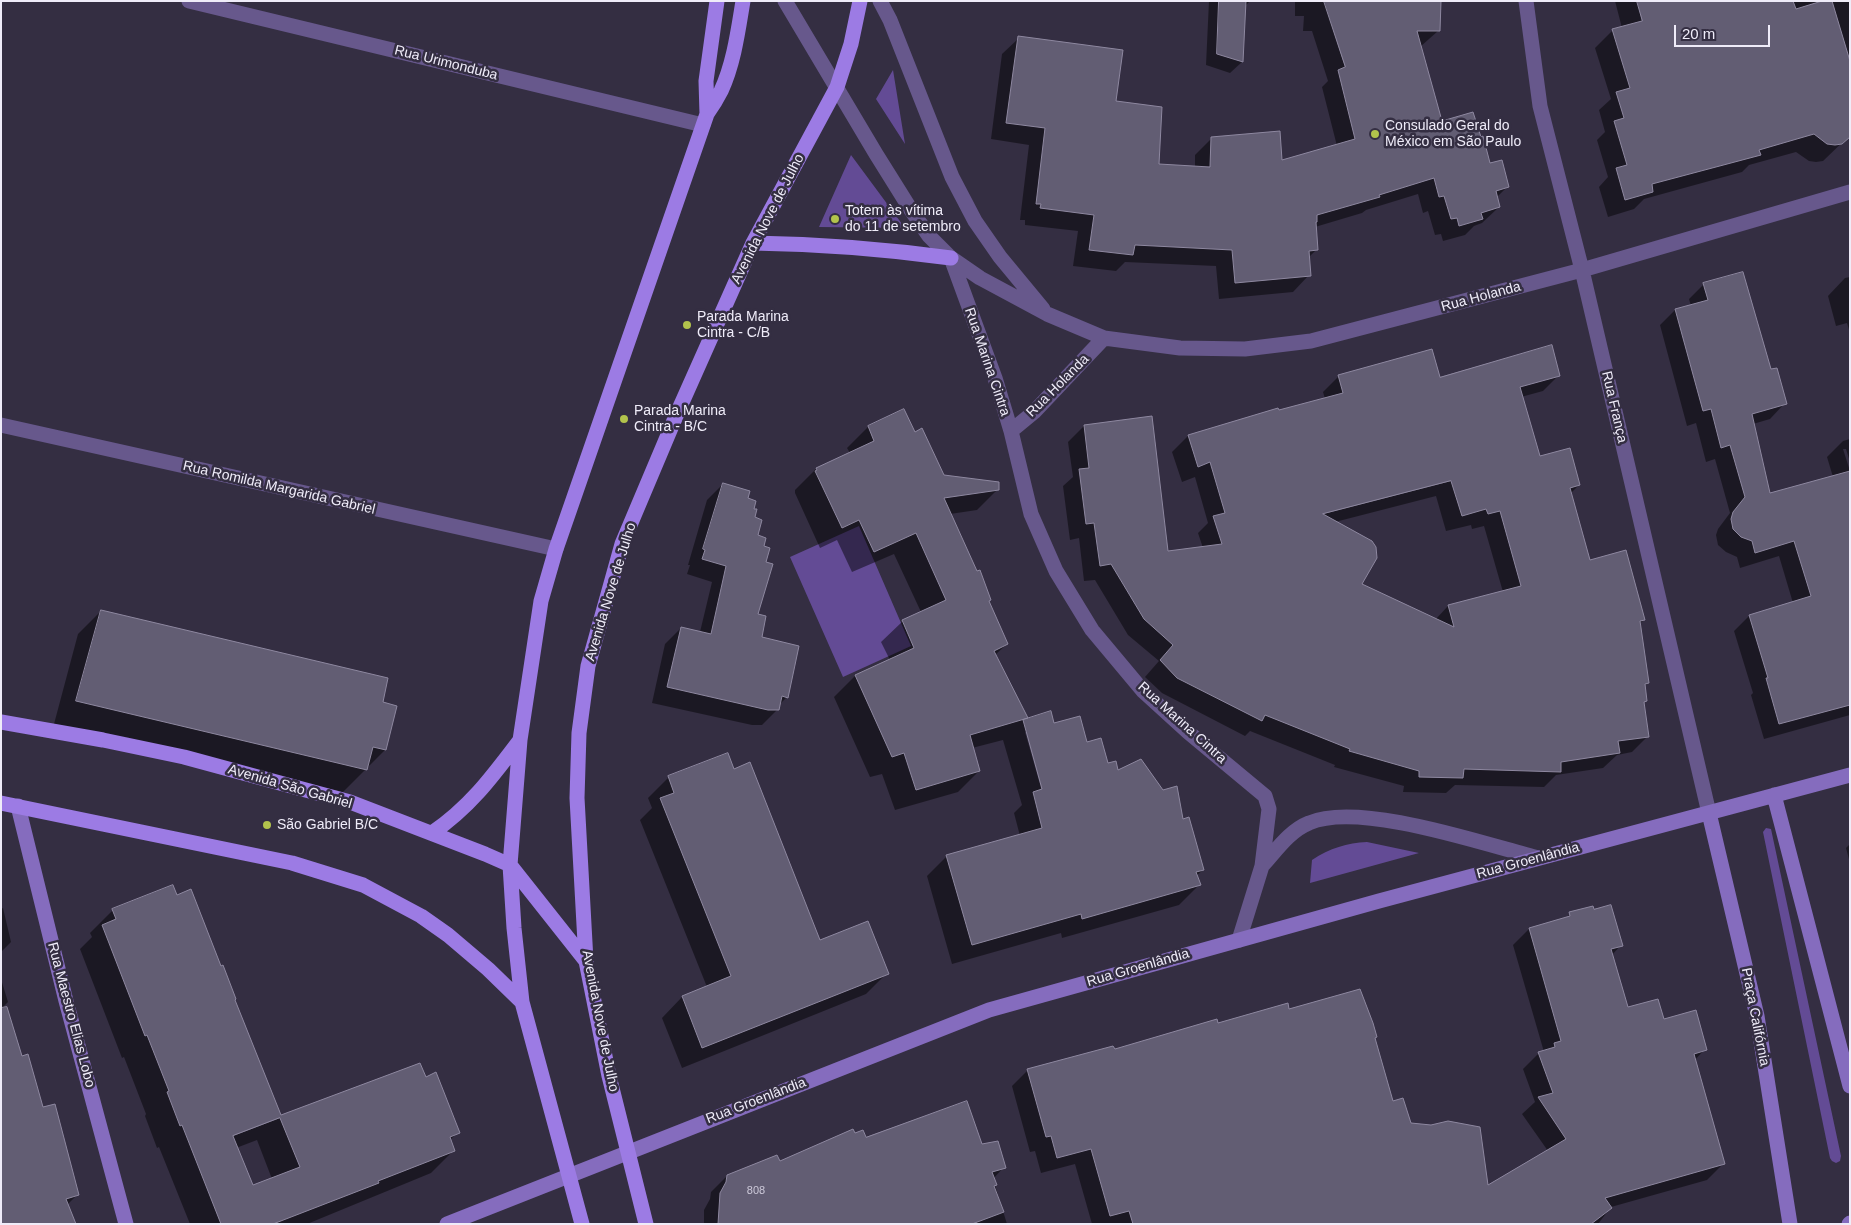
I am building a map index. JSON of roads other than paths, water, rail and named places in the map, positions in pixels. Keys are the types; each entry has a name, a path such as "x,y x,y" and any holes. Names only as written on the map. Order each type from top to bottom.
{"main road":[{"path":"705,120 706,81 717,1"},
{"path":"582,1224 522,1002 514,928 510,865 520,740 541,601 556,549 705,120 721,92 729,71 744,1"},
{"name":"Avenida Nove de Julho","path":"646,1224 609,1076 586,961 577,798 579,733 588,666 622,544 676,416 753,243 837,87 860,1"},
{"path":"753,243 806,244 898,251 951,258"},
{"name":"Avenida São Gabriel","path":"1,722 184,757 350,802 486,854 510,865 586,961"},
{"path":"432,834 472,801 520,740"},
{"name":"Rua Groenlândia","path":"447,1224 989,1010 1538,858 1850,775"},
{"path":"1774,795 1850,1086"},
{"path":"1,803 292,863 363,885 421,916 448,935 488,969 522,1002"},
{"name":"Rua Maestro Elias Lobo","path":"18,806 66,1000 126,1224"},
{"name":"Praça Califórnia","path":"1709,813 1757,1016 1790,1224"}],"street":[{"name":"Rua Urimonduba","path":"189,1 705,120"},
{"name":"Rua Marina Cintra","path":"785,1 910,210 929,236 951,258 980,278 1047,314"},
{"path":"880,1 890,20 952,177 975,221 1000,257 1047,314"},
{"name":"Rua França","path":"1526,1 1540,106 1582,270 1709,813"},
{"name":"Rua Holanda","path":"1047,314 1104,338 1180,348 1236,349 1311,340 1582,270 1850,192"},
{"name":"Rua Marina Cintra","path":"951,258 995,378 1011,431 1030,514 1056,572 1092,630 1143,691 1188,732 1265,796 1269,809 1262,866 1239,940"},
{"name":"Rua Holanda","path":"1011,431 1034,412 1104,338"},
{"name":"Rua Romilda Margarida Gabriel","path":"1,425 556,549"},
{"path":"1262,866 1289,836 1309,823 1331,817 1365,817 1410,825 1538,858"}],"place":[{"name":"Consulado Geral do México em São Paulo","path":"1375,134"},
{"name":"Totem às vítima do 11 de setembro","path":"835,219"},
{"name":"Parada Marina Cintra - C/B","path":"687,325"},
{"name":"Parada Marina Cintra - B/C","path":"624,419"},
{"name":"São Gabriel B/C","path":"267,825"}]}
